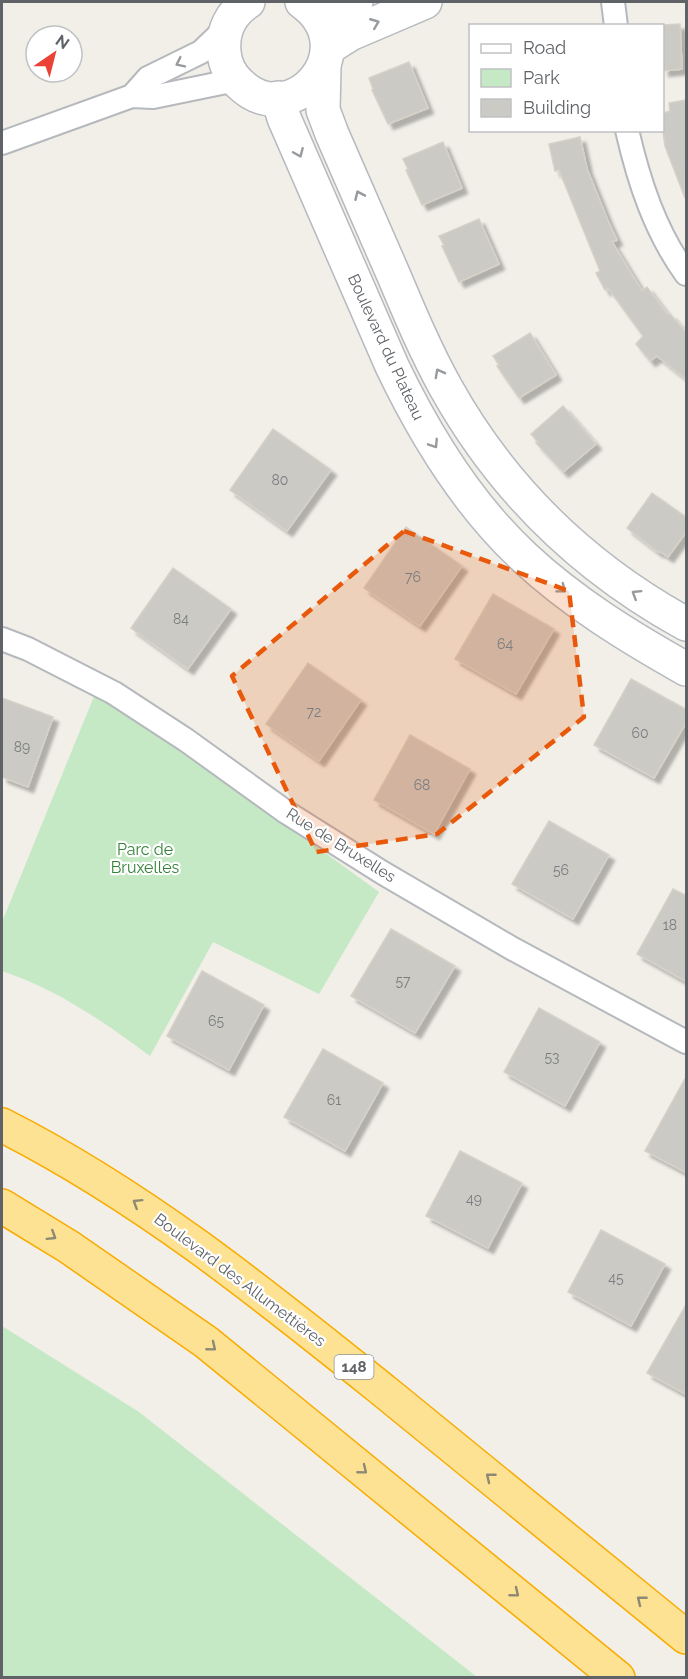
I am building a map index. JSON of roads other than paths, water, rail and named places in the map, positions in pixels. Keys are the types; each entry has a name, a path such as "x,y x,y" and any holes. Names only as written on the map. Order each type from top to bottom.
{"highway":[{"name":"Boulevard des Allumettières","path":"2,1125 145,1208 233,1272 687,1637"},
{"path":"2,1206 122,1283 206,1342 618,1677"}],"main road":[{"path":"307,6 338,7 356,2"},
{"path":"238,10 223,42 228,69 236,80 255,94 278,98 301,92 318,77 326,57 350,34 425,2"},
{"path":"307,6 321,21 327,34 323,110 332,134 421,338 464,418 513,485 564,538 593,564 624,586 687,624"},
{"name":"Boulevard du Plateau","path":"278,98 284,118 392,366 416,413 445,460 497,529 524,557 558,586 616,628 687,669"}],"street":[{"path":"613,2 616,24"},
{"path":"132,96 148,78 201,52 238,10"},
{"path":"2,143 132,96 153,98 236,80"},
{"path":"628,132 639,177 656,224 687,274"},
{"name":"Rue de Bruxelles","path":"2,639 28,649 114,693 186,740 286,812 383,873 513,949 687,1042"}],"park label":[{"name":"Parc de Bruxelles","path":"145,858"}]}
